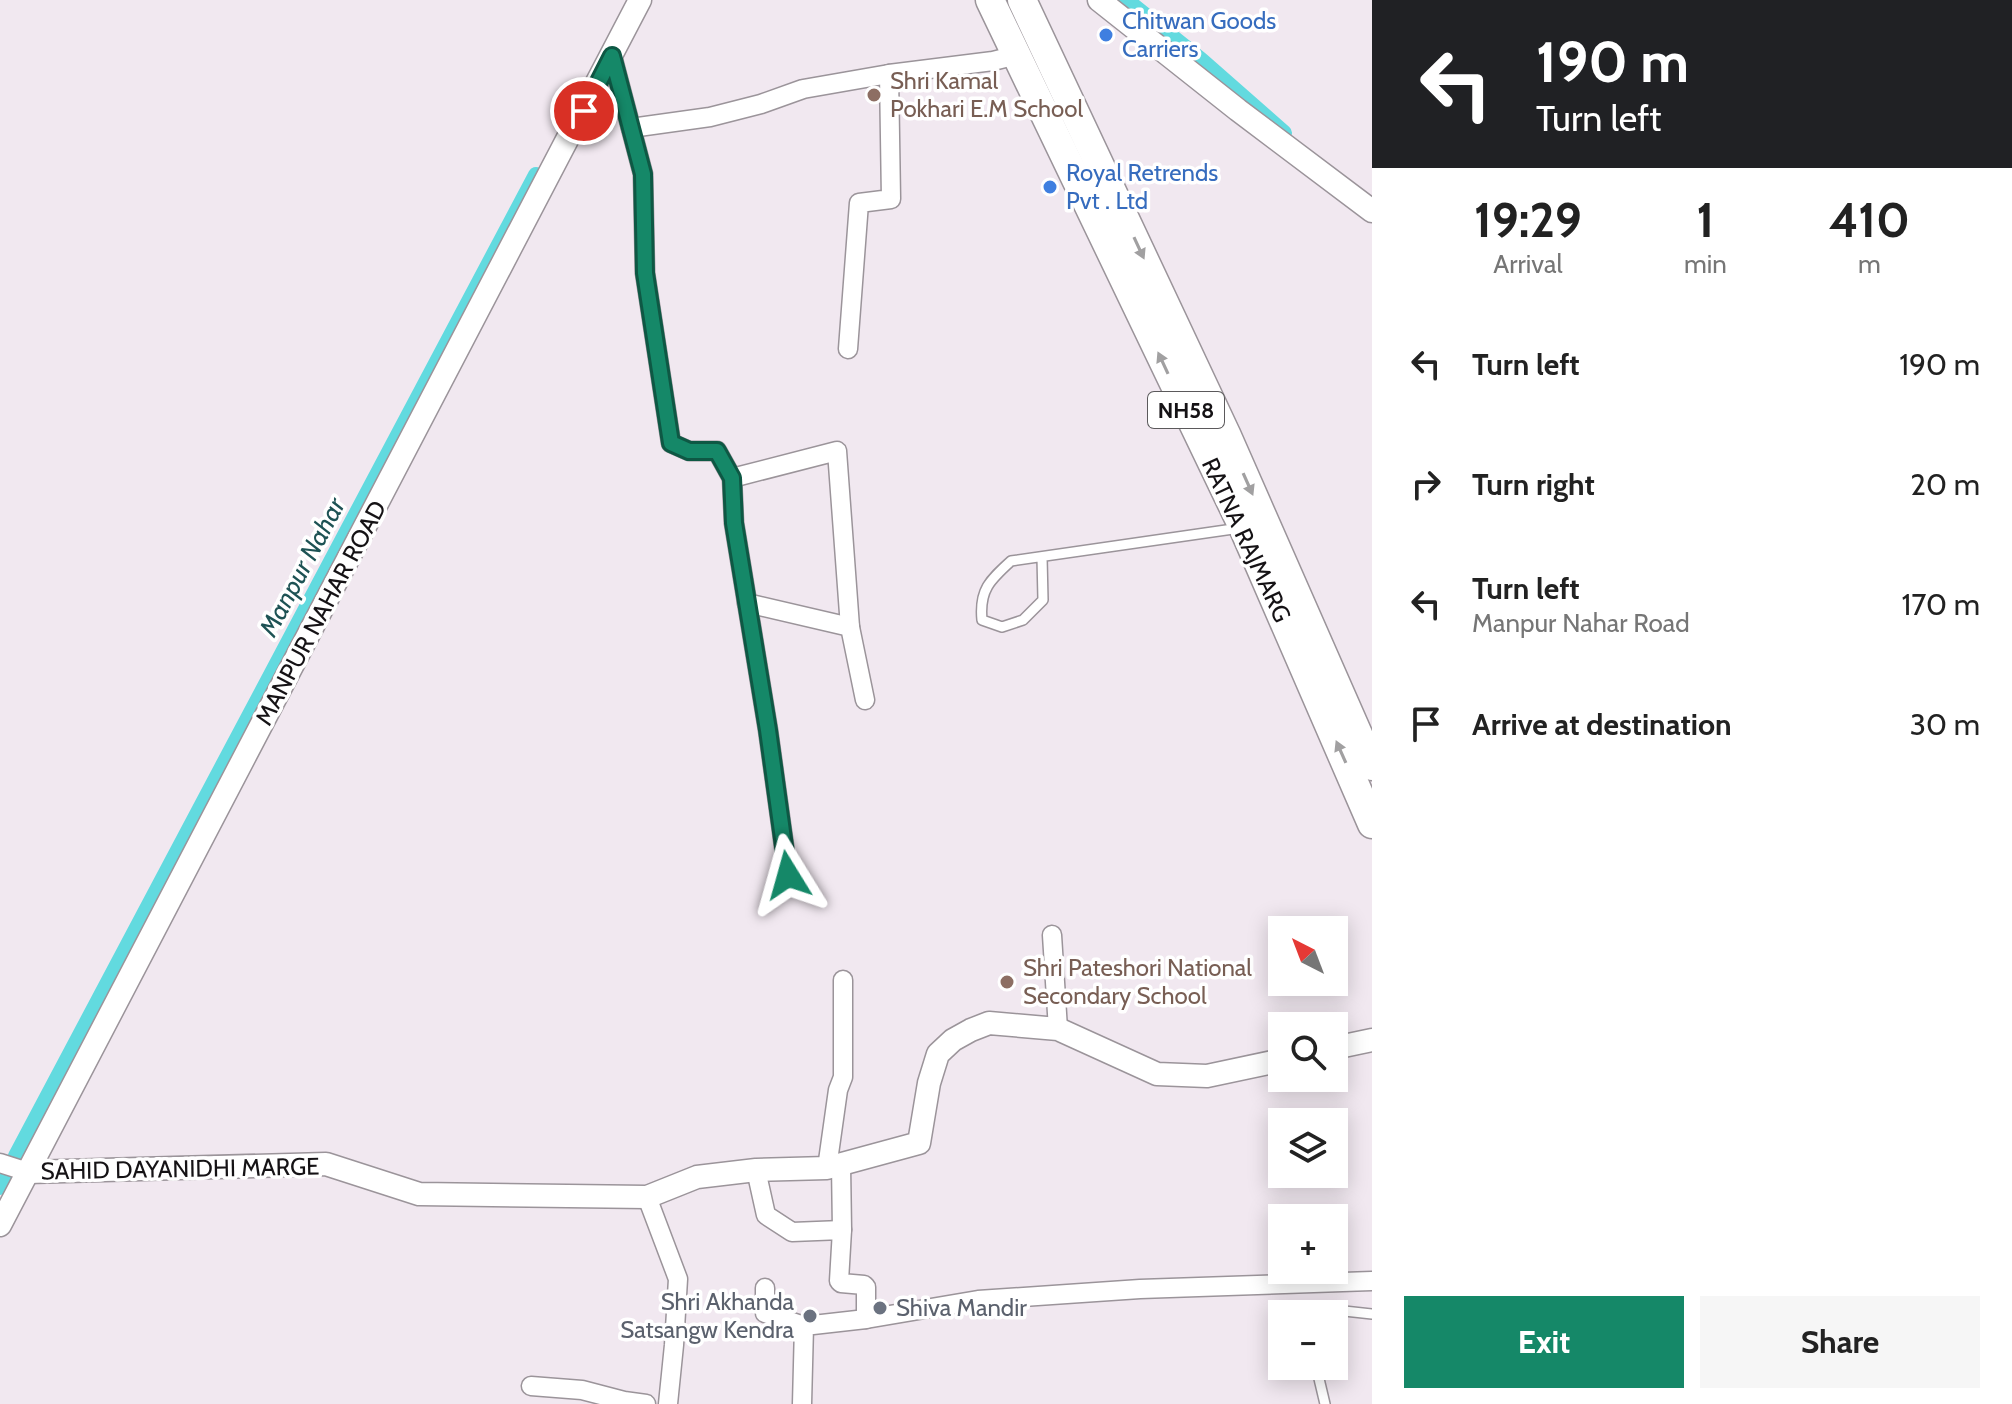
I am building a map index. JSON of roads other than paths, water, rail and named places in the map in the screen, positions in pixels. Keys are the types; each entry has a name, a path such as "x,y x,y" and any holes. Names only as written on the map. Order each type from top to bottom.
{"highway":[{"name":"RATNA RAJMARG","path":"990,0 1243,527 1372,824"},
{"name":"RATNA RAJMARG","path":"1022,0 1226,434 1372,766"}],"street":[{"name":"MANPUR NAHAR ROAD","path":"0,1225 640,0"},
{"path":"1099,0 1372,211"},
{"path":"631,128 710,117 803,89 1017,55"},
{"path":"612,56 643,174 645,273 671,443 689,451 717,451 732,478 734,523 788,875"},
{"path":"848,349 859,203 891,199 889,74"},
{"path":"732,478 837,451 850,627 865,700"},
{"path":"747,603 850,627"},
{"path":"1052,935 1058,1029"},
{"path":"843,980 843,1077 838,1090 834,1167 842,1230 839,1281 866,1287 866,1319"},
{"name":"SAHID DAYANIDHI MARGE","path":"28,1172 326,1164 419,1194 647,1197 697,1177 756,1170 834,1167 919,1143 929,1083 938,1054 953,1040 989,1023 1058,1029 1157,1074 1207,1076 1268,1063"},
{"path":"1348,1045 1372,1040"},
{"path":"0,1163 28,1172"},
{"path":"756,1170 766,1215 792,1232 842,1230"},
{"path":"647,1197 678,1279 668,1404"},
{"path":"765,1288 765,1313 804,1326 978,1300 1140,1289 1372,1281"},
{"path":"802,1404 804,1326"},
{"path":"531,1386 582,1390 646,1404"}],"lane":[{"path":"1042,557 1043,600 1023,620 1002,627 982,620 981,604 990,579 1011,561 1243,527"},
{"path":"1348,1311 1372,1314"},
{"path":"1319,1380 1325,1404"}],"waterway":[{"path":"1126,0 1284,133"},
{"name":"Manpur Nahar","path":"16,1156 536,175"},
{"name":"Manpur Nahar","path":"0,1187 6,1175"}],"place":[{"name":"Chitwan Goods Carriers","path":"1106,35"},
{"name":"Shri Kamal Pokhari E.M School","path":"874,95"},
{"name":"Royal Retrends Pvt . Ltd","path":"1050,187"},
{"name":"Shri Pateshori National Secondary School","path":"1007,982"},
{"name":"Shiva Mandir","path":"880,1308"},
{"name":"Shri Akhanda Satsangw Kendra","path":"810,1316"}]}
